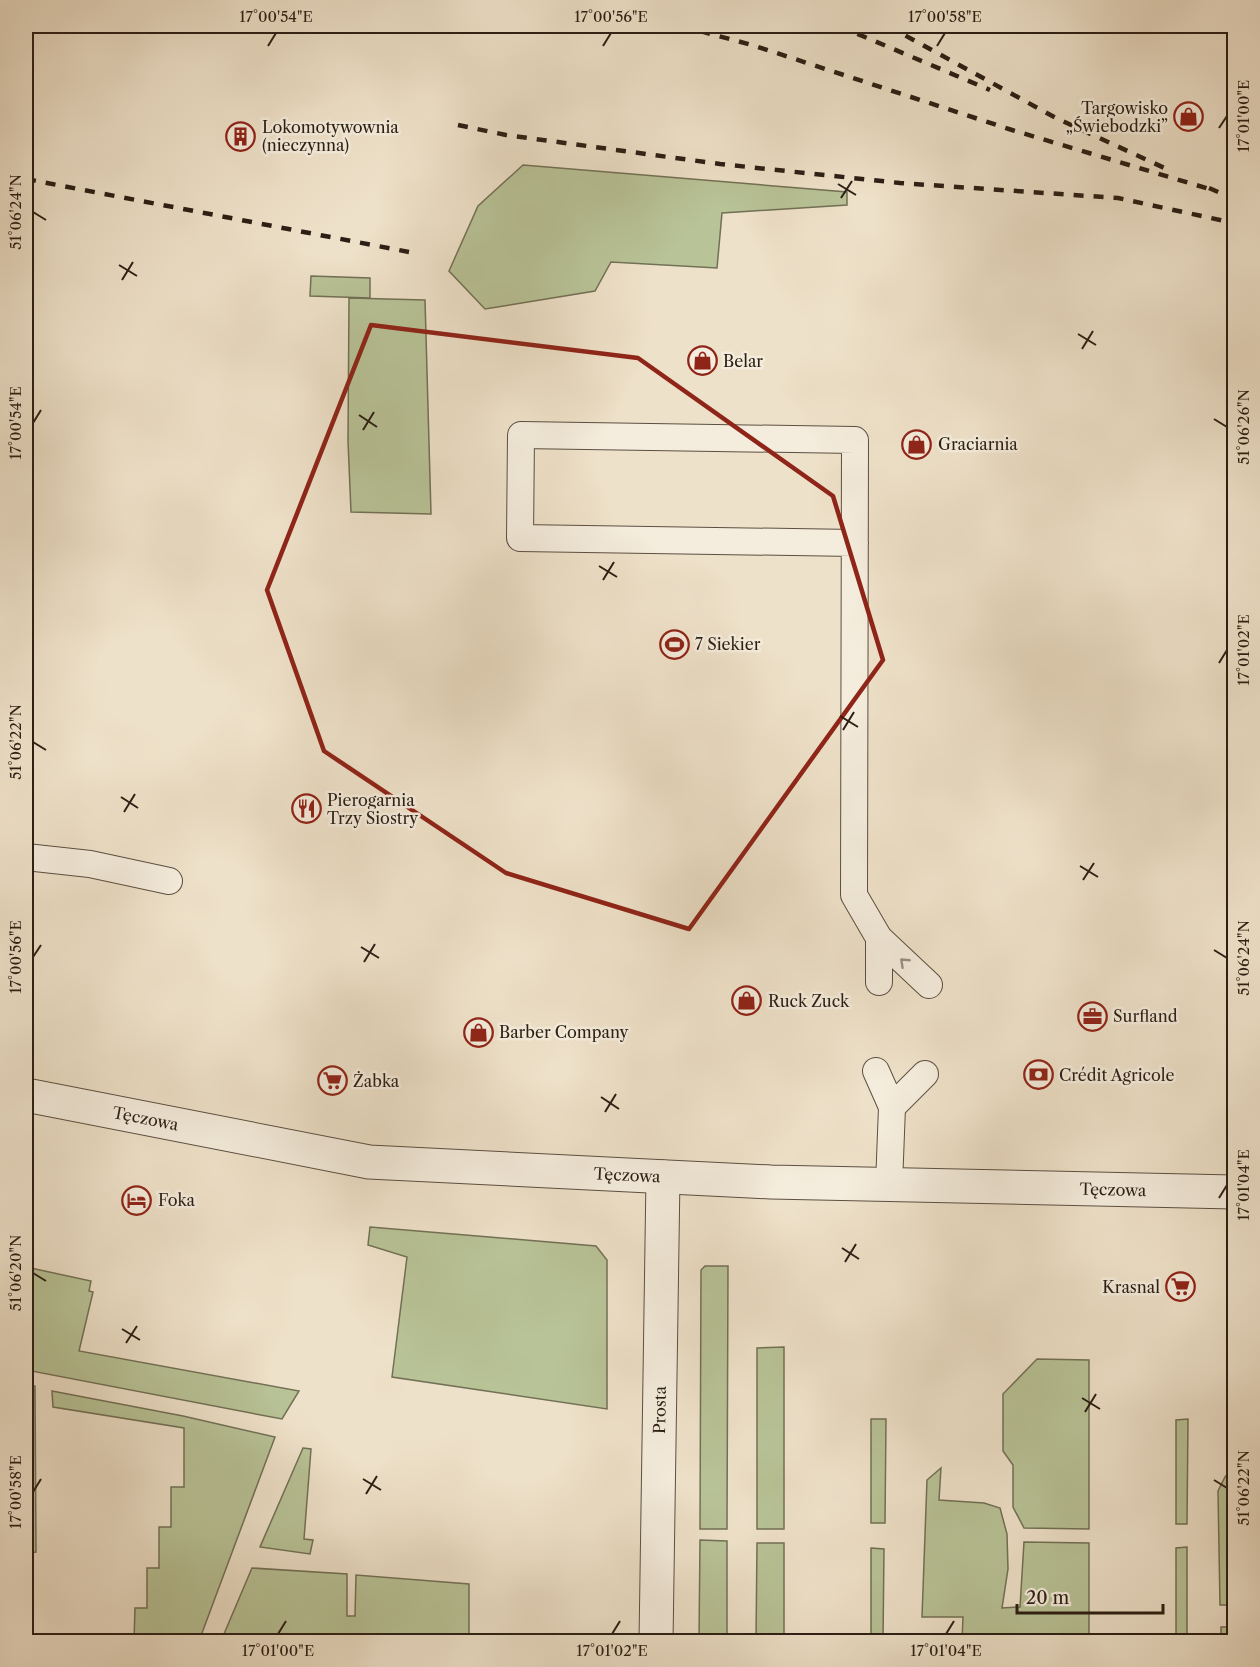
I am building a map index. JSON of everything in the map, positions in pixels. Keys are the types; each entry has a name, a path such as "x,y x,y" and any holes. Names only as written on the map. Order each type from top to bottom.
{"street":[{"name":"Tęczowa","path":"26,1095 369,1162 663,1177 889,1185 1234,1192"},
{"name":"Prosta","path":"656,1641 663,1177"}],"lane":[{"path":"855,543 520,538 521,435 855,441 855,543 854,895 879,938 929,985"},
{"path":"26,857 90,864 169,881"},
{"path":"879,938 879,982"},
{"path":"876,1071 892,1107 893,1133 889,1185"},
{"path":"892,1107 925,1074"}],"highlighted area":[{"path":"371,325 638,358 833,496 883,660 689,929 506,873 324,751 267,590"}],"green space":[{"path":"523,165 847,192 847,205 722,213 717,268 611,262 595,291 485,309 449,271 478,206"},
{"path":"311,276 370,278 370,298 310,296"},
{"path":"349,298 425,300 431,514 351,512 348,441"},
{"path":"370,1227 596,1246 607,1260 607,1409 392,1377 407,1257 368,1245"},
{"path":"705,1266 728,1266 727,1529 700,1529 701,1270"},
{"path":"26,1267 91,1281 89,1291 93,1292 79,1351 299,1391 282,1419 26,1370"},
{"path":"784,1347 784,1529 757,1529 757,1348"},
{"path":"1037,1359 1089,1360 1089,1529 1024,1528 1013,1507 1013,1465 1003,1451 1003,1394"},
{"path":"26,1384 35,1386 36,1552 26,1553"},
{"path":"52,1391 183,1416 275,1437 199,1641 134,1641 135,1608 147,1608 147,1568 159,1568 159,1527 171,1527 171,1487 184,1487 184,1428 53,1407"},
{"path":"871,1419 886,1419 885,1523 871,1523"},
{"path":"1188,1419 1187,1524 1176,1524 1176,1420"},
{"path":"303,1448 311,1449 304,1539 313,1540 310,1554 260,1547"},
{"path":"1234,1467 1234,1605 1220,1605 1218,1491 1225,1477"},
{"path":"941,1468 939,1500 984,1503 1000,1508 1007,1534 1008,1569 1002,1608 1020,1607 1024,1542 1089,1543 1089,1641 921,1641 962,1640 963,1617 922,1617 927,1480"},
{"path":"700,1540 727,1541 727,1641 699,1641"},
{"path":"757,1543 784,1543 784,1641 756,1641"},
{"path":"1187,1547 1187,1641 1176,1641 1176,1548"},
{"path":"871,1548 884,1549 883,1641 871,1641"},
{"path":"252,1568 347,1574 347,1616 355,1616 356,1575 469,1584 469,1641 221,1641"},
{"path":"1221,1627 1234,1627 1234,1641 1221,1641"}],"railway":[{"path":"681,26 752,45 1012,130 1216,191"},
{"path":"839,26 990,90"},
{"path":"888,26 1056,118 1171,171"},
{"path":"458,125 506,135 720,164 900,183 1118,198 1234,223"},
{"path":"26,179 409,252"},
{"path":"1209,188 1234,199"}],"place":[{"name":"Targowisko „Świebodzki”","path":"1189,117"},
{"name":"Lokomotywownia (nieczynna)","path":"241,136"},
{"name":"Belar","path":"702,361"},
{"name":"Graciarnia","path":"917,444"},
{"name":"7 Siekier","path":"674,644"},
{"name":"Pierogarnia Trzy Siostry","path":"306,809"},
{"name":"Ruck Zuck","path":"747,1001"},
{"name":"Surfland","path":"1092,1016"},
{"name":"Barber Company","path":"478,1032"},
{"name":"Crédit Agricole","path":"1038,1075"},
{"name":"Żabka","path":"332,1081"},
{"name":"Foka","path":"137,1200"},
{"name":"Krasnal","path":"1181,1287"}]}
